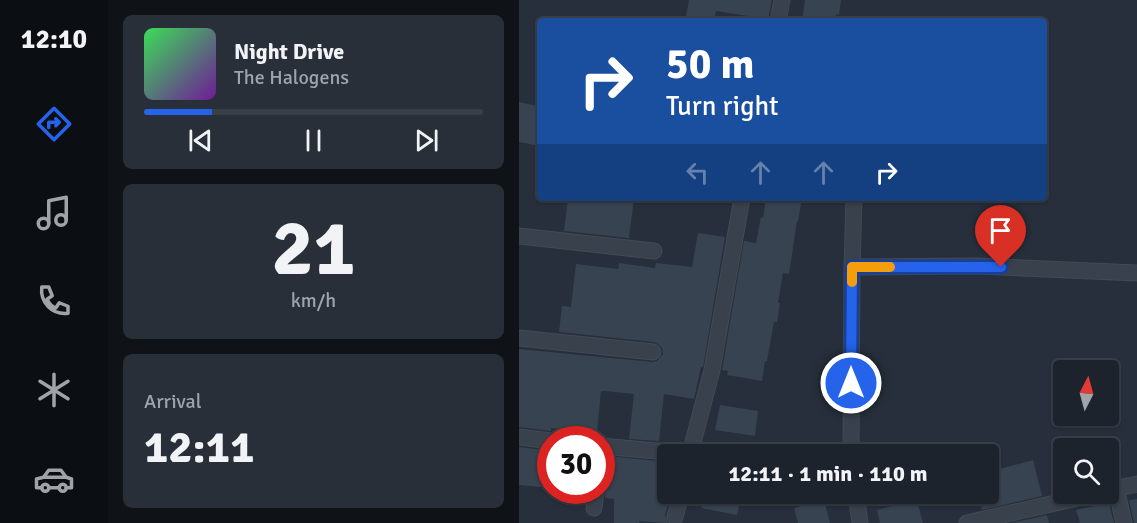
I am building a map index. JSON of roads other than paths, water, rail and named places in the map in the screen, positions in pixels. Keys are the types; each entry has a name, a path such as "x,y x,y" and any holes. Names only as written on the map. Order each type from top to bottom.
{"street":[{"path":"779,18 782,0"},
{"path":"693,444 712,370 741,201"},
{"path":"851,444 854,201"},
{"path":"519,236 654,251"},
{"path":"852,267 978,266 1137,273"},
{"path":"519,338 653,352"},
{"path":"519,437 537,439"},
{"path":"615,447 657,451"},
{"path":"1119,488 1137,484"},
{"path":"594,504 594,508"},
{"path":"675,517 678,504"},
{"path":"857,504 860,523"},
{"path":"967,523 995,520 1057,504"},
{"path":"1117,504 1124,523"}]}
